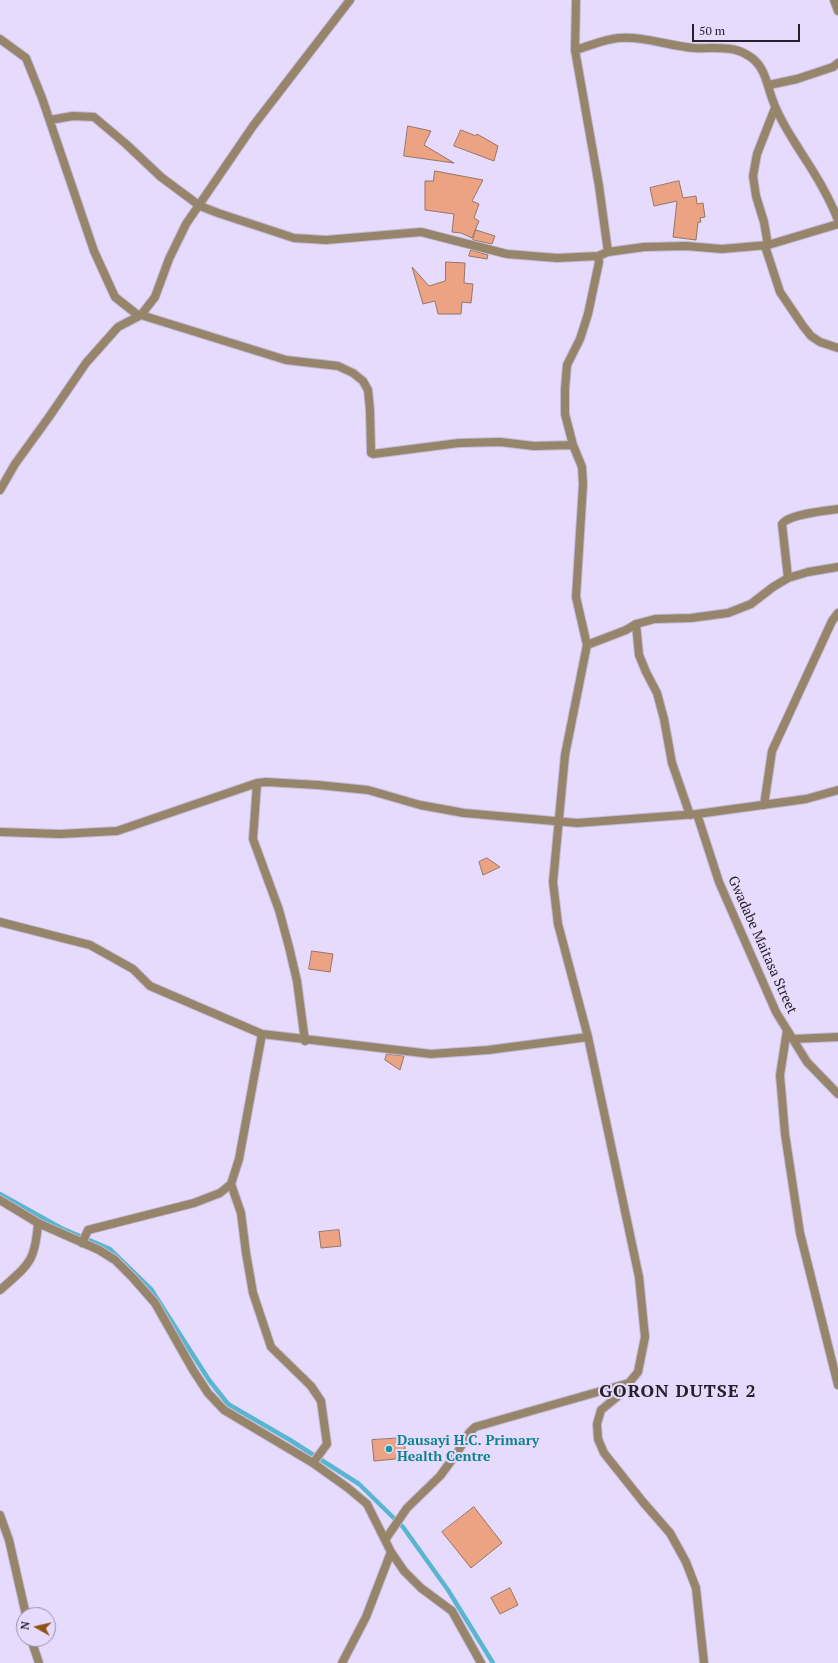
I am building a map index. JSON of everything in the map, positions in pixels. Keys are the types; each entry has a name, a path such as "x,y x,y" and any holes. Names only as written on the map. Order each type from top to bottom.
{"street":[{"path":"0,490 15,464 50,417 86,363 118,327 140,315 155,298 169,259 186,224 200,206 253,126 350,0"},
{"path":"576,0 576,50 599,186 608,252"},
{"path":"834,0 838,12"},
{"path":"576,50 603,42 628,38 650,40 675,46 739,51 752,58 761,68 769,85 781,122 830,200 838,220"},
{"path":"0,39 26,58 50,120 94,251 115,297 140,315 270,356 286,360 338,366 353,373 363,381 368,390 371,453 373,454 466,443 500,442 534,446 573,445"},
{"path":"769,85 797,79 833,67 838,63"},
{"path":"776,108 757,154 753,176 756,196 764,222 767,246 780,292 803,326 811,336 820,342 838,348"},
{"path":"50,120 73,116 94,117 126,144 161,177 200,206 231,218 294,238 326,240 421,232 507,254 557,258 598,256 608,252 644,247 686,246 722,249 767,246 838,224"},
{"path":"598,256 599,262 588,314 580,339 567,365 565,414 573,445 582,467 584,485 576,597 587,646 566,755 553,882 558,924 588,1037 639,1277 645,1337 638,1372 617,1397 601,1410 597,1424 598,1439 604,1453 670,1533 686,1562 696,1588 704,1663"},
{"path":"788,578 782,524 784,520 810,513 838,509"},
{"path":"587,646 626,630 636,624 655,619 690,618 728,613 751,604 773,586 788,578 808,572 838,567"},
{"path":"764,805 772,751 832,621 838,613"},
{"name":"Gwadabe Maitasa Street","path":"636,624 640,656 646,672 657,693 672,763 719,882 776,1012 807,1062 838,1094"},
{"path":"0,832 60,834 117,832 257,783 266,782 368,790 420,805 464,813 577,823 693,815 806,799 838,790"},
{"path":"257,783 253,838 279,910 289,947 297,981 305,1040"},
{"path":"0,922 90,945 133,969 150,986 262,1034 431,1054 488,1050 588,1037"},
{"path":"787,1030 780,1074 785,1134 800,1233 838,1386"},
{"path":"82,1243 88,1230 194,1203 220,1193 231,1184 240,1159 262,1034"},
{"path":"793,1039 838,1037"},
{"path":"231,1184 241,1213 253,1294 271,1348 311,1386 321,1401 327,1444 313,1464"},
{"path":"0,1200 38,1223 99,1250 115,1260 155,1303 193,1370 208,1393 224,1410 313,1464 348,1488 367,1504 391,1552 404,1571 421,1588 452,1611 481,1663"},
{"path":"0,1290 28,1265 34,1252 38,1223"},
{"path":"385,1540 408,1508 440,1476 457,1453 468,1433 475,1427 628,1383"},
{"path":"0,1515 9,1540 24,1607"},
{"path":"342,1663 366,1617 391,1552"},
{"path":"34,1647 39,1663"}],"building":[{"path":"408,126 431,131 424,145 454,163 404,156"},
{"path":"461,130 476,136 477,134 498,146 494,161 454,146"},
{"path":"435,171 483,180 472,201 479,204 474,218 479,221 472,238 461,233 452,232 454,214 425,210 425,181 433,181"},
{"path":"679,181 683,198 696,196 697,204 703,203 705,217 700,218 701,222 698,222 696,240 673,237 677,201 654,206 650,188"},
{"path":"476,230 495,236 492,244 473,240"},
{"path":"471,250 488,255 487,259 469,256"},
{"path":"446,262 465,263 464,283 473,284 471,303 462,302 461,314 438,314 435,301 423,304 412,267 429,286 445,281"},
{"path":"487,858 500,867 483,875 479,862"},
{"path":"312,951 333,954 330,972 309,969"},
{"path":"387,1054 404,1056 400,1070 385,1060"},
{"path":"339,1230 341,1246 321,1248 319,1232"},
{"name":"Dausayi H.C. Primary Health Centre","path":"404,1438 406,1458 374,1461 372,1440"},
{"path":"474,1507 502,1543 471,1568 442,1532"},
{"path":"510,1588 518,1605 500,1614 491,1598"}],"waterway":[{"path":"0,1194 61,1228 110,1249 151,1289 209,1380 228,1404 290,1440 359,1484 403,1527 448,1590 493,1663"}],"place":[{"name":"Dausayi H.C. Primary Health Centre","path":"389,1449"}],"district":[{"name":"GORON DUTSE 2","path":"678,1392"}]}
